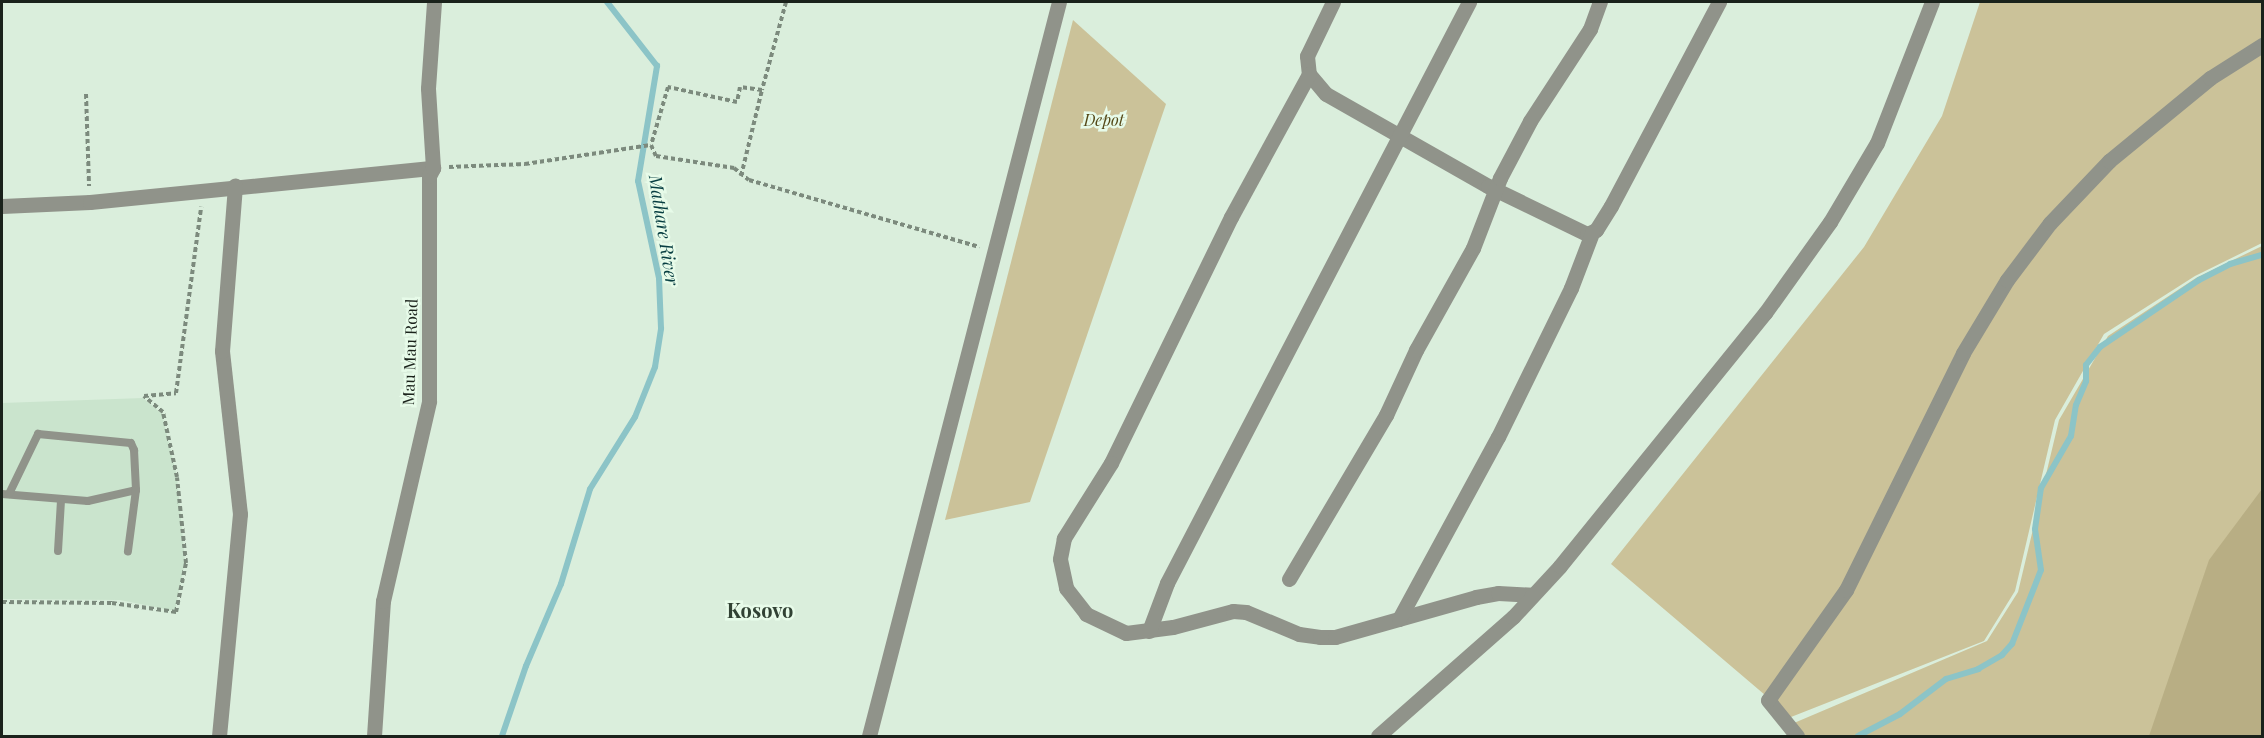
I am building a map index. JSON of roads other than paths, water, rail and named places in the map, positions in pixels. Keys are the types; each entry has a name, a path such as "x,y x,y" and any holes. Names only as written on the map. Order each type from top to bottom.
{"street":[{"name":"Mau Mau Road","path":"374,736 383,601 429,401 429,176 433,168 428,88 434,2"},
{"path":"869,736 1059,2"},
{"path":"1333,2 1307,56 1309,74 1326,94 1496,191 1581,233 1592,233"},
{"path":"1149,631 1167,583 1397,136 1469,2"},
{"path":"1289,579 1386,415 1416,350 1473,248 1496,191 1530,121 1590,29 1600,2"},
{"path":"1399,619 1498,437 1570,288 1592,233 1611,206 1719,2"},
{"path":"1378,736 1456,670 1532,595 1765,313 1830,222 1890,119 1932,2"},
{"path":"1797,736 1768,700 1846,590 1963,353 2007,280 2050,223 2109,161 2210,78 2262,45"},
{"path":"1309,74 1231,217 1111,463 1064,538 1061,572 1078,607 1111,628 1126,633 1149,631 1223,611 1246,612 1299,634 1335,637 1476,597 1498,593 1532,595"},
{"path":"2,206 90,202 433,168"},
{"path":"219,736 240,514 222,351 235,186"}],"lane":[{"path":"128,551 136,490 131,443 47,433 33,439 5,494 88,501 136,490"},
{"path":"58,551 61,500"}],"waterway":[{"name":"Mathare River","path":"502,736 526,666 561,584 590,489 635,417 655,367 661,328 659,278 638,181 657,66 607,2"},
{"path":"1858,736 1900,714 1946,679 1978,669 2002,655 2012,644 2041,570 2035,529 2041,488 2071,436 2076,405 2086,381 2086,365 2100,347 2199,280 2230,264 2262,255"}],"district":[{"name":"Kosovo","path":"760,609"}],"park label":[{"name":"Depot","path":"1104,120"}]}
